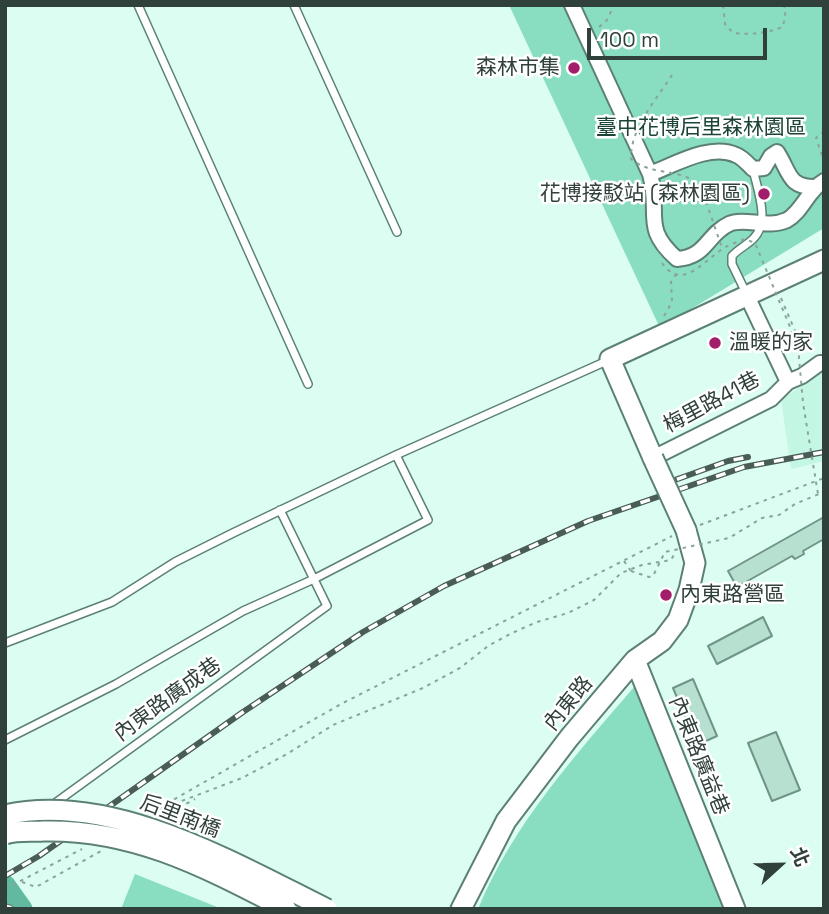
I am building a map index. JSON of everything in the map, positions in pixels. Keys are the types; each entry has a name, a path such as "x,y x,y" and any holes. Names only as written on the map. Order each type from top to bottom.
{"street":[{"path":"572,5 650,174 654,189 653,230 661,243 677,259 688,258 707,246 715,233 730,223 743,221 761,225 788,219 819,184"},
{"path":"650,174 696,156 721,150 738,155 752,169 764,168 771,156 777,152 793,182 800,187 819,184"},
{"path":"653,458 610,359 824,260"},
{"path":"747,296 788,382"},
{"name":"梅里路41巷","path":"653,458 771,398 788,382 824,363"},
{"name":"內東路","path":"461,909 506,821 569,738 635,660 662,640 678,620 695,563 685,530 653,458"},
{"name":"內東路廣益巷","path":"635,660 735,909"},
{"name":"后里南橋","path":"5,814 56,810 125,820 178,838 327,909"},
{"name":"后里南橋","path":"5,834 71,831 122,838 173,854 286,909"}],"lane":[{"path":"138,5 308,384"},
{"path":"294,5 397,232"},
{"path":"747,296 732,264 732,256 755,237 761,225 762,209 752,169"},
{"path":"5,643 112,602 175,562 280,510 396,454 610,359"},
{"name":"內東路廣成巷","path":"5,740 116,684 243,611 314,579 428,520 396,454"},
{"name":"內東路廣成巷","path":"5,839 327,606 280,510"}],"path":[{"path":"587,38 607,20 614,5"},
{"path":"723,5 725,24 733,33 744,34 764,33 783,27 786,9 783,5"},
{"path":"672,75 637,130 630,145 631,159 641,167 697,181 723,249"},
{"path":"636,144 671,124"},
{"path":"824,131 816,138 824,161"},
{"path":"662,263 668,272 678,276 688,274 723,249 745,239 755,243 798,346 803,403 818,494"},
{"path":"662,320 672,302 671,282 688,258"},
{"path":"780,297 802,345 798,346"},
{"path":"677,551 671,560 621,573 594,600 568,613 512,633 488,646 460,668 423,688 333,725 288,754 242,778 152,812 341,704 623,560 685,530 824,478"},
{"path":"623,560 630,570 649,578 653,576 665,552 729,538 762,518 779,515 795,504 824,492"},
{"path":"5,889 80,850"}],"shaded area":[{"path":"824,373 824,461 791,469 781,399 796,390 808,374"}],"green space":[{"name":"臺中花博后里森林園區","path":"509,5 824,5 824,228 660,328"},
{"path":"634,687 727,909 478,909 492,878 527,820 568,765"},
{"path":"135,874 222,909 121,909"}],"building":[{"path":"824,517 824,539 795,559 792,556 737,587 728,571"},
{"path":"763,617 772,636 717,664 708,646"},
{"path":"693,679 717,736 697,745 673,688"},
{"path":"776,732 800,790 772,801 748,743"}],"waterway":[{"path":"5,885 22,909"}],"railway":[{"path":"5,876 39,856 243,712 363,632 444,586 588,521 744,467 824,452"},
{"path":"658,486 728,461 748,457"}],"place":[{"name":"森林市集","path":"574,68"},
{"name":"花博接駁站 (森林園區)","path":"764,194"},
{"name":"溫暖的家","path":"715,343"},
{"name":"內東路營區","path":"666,595"}]}
